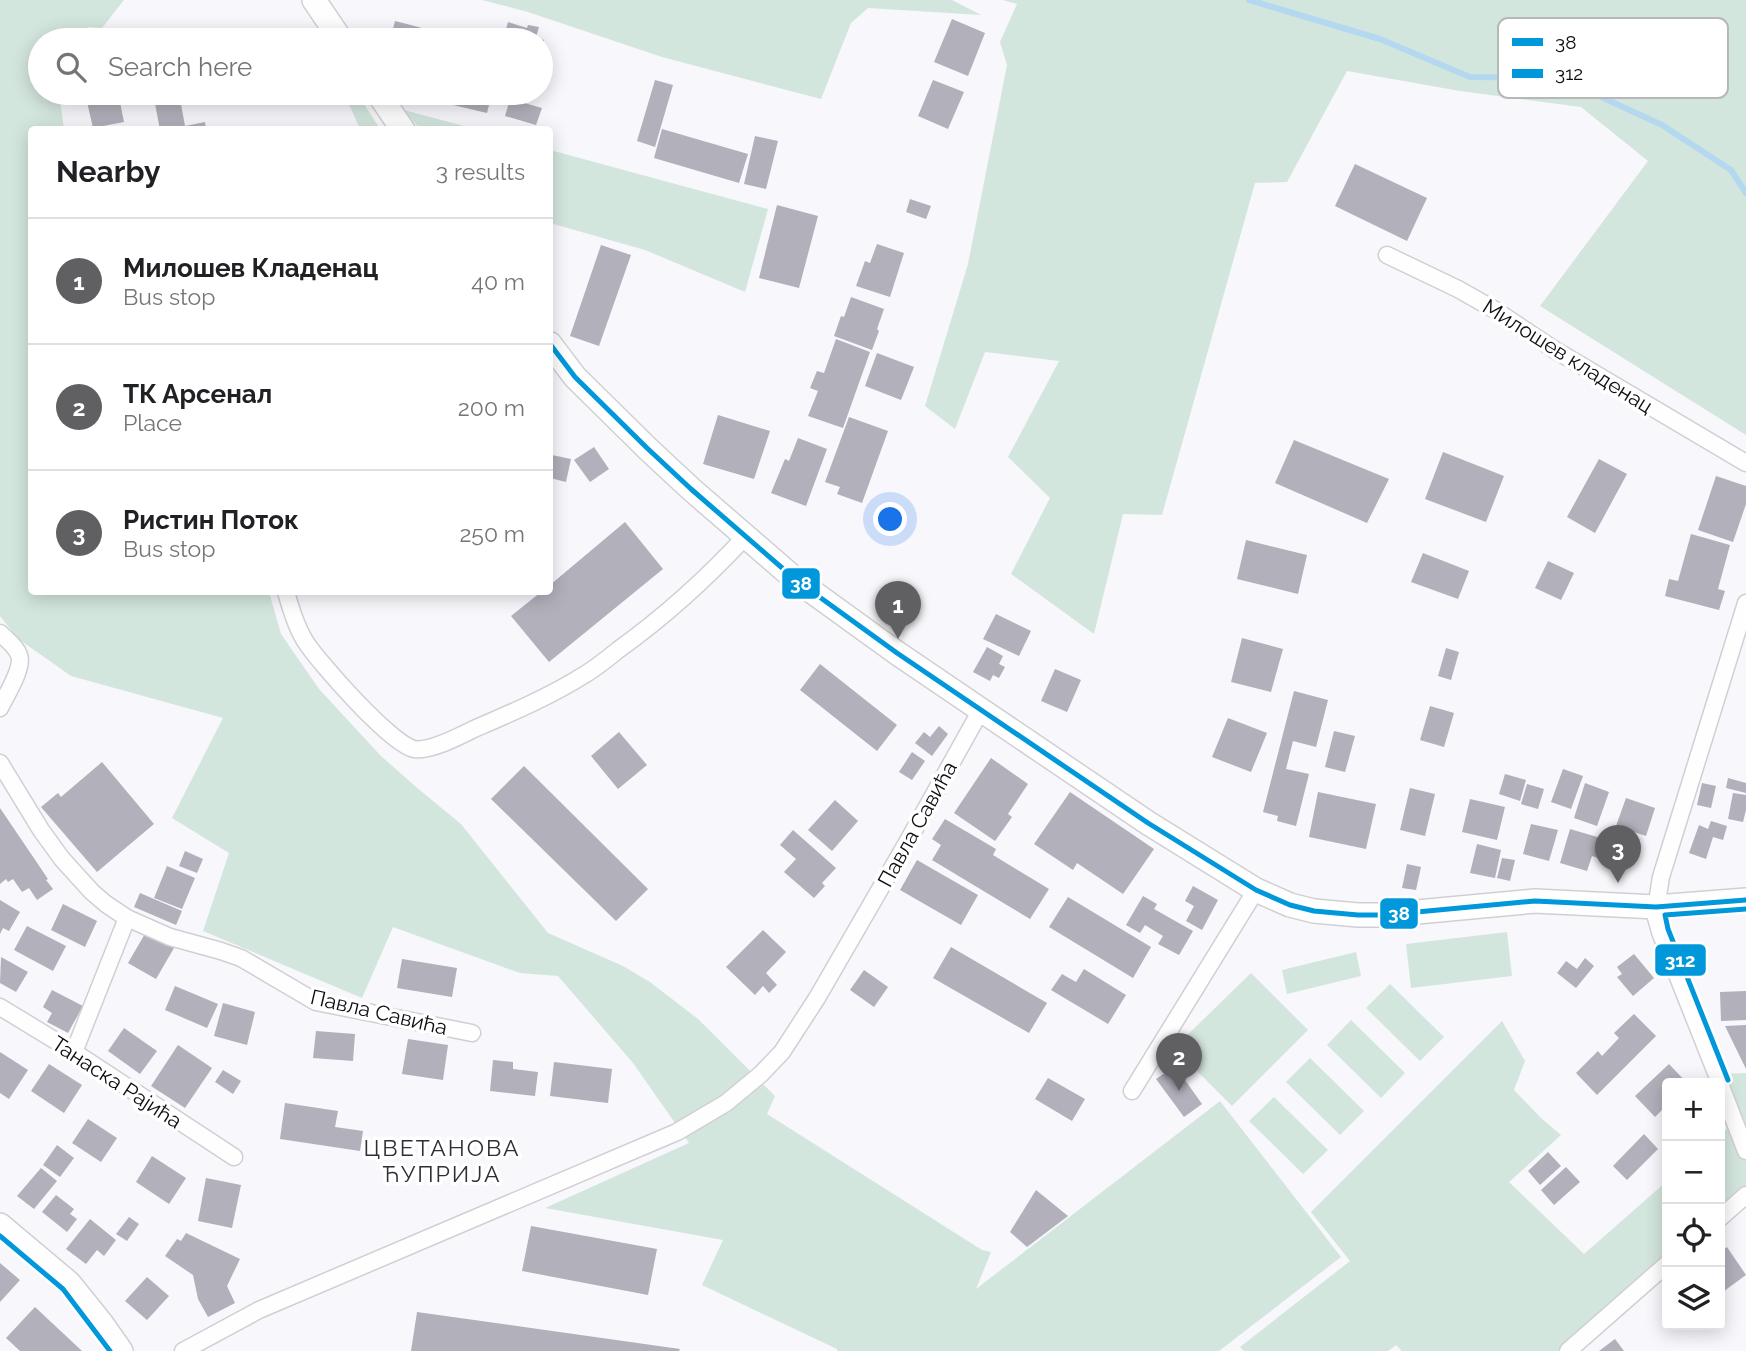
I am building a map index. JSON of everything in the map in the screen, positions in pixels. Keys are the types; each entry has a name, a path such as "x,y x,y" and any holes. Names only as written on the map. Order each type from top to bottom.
{"street":[{"path":"314,0 333,28"},
{"path":"386,105 400,126"},
{"name":"Милошев кладенац","path":"1387,255 1476,299 1576,363 1746,463"},
{"path":"553,348 575,377 647,448 745,537 817,596 1148,823 1256,890 1290,905 1314,911 1358,915 1385,915 1535,901 1656,907 1746,900"},
{"path":"287,595 296,625 325,668 404,745 420,750 547,697 586,674 650,627 745,537"},
{"path":"1718,1078 1656,921 1656,907 1661,877 1746,603"},
{"path":"0,634 16,649 21,663 0,708"},
{"name":"Павла Савића","path":"183,1351 259,1310 623,1156 691,1124 734,1097 782,1052 817,998 981,710"},
{"name":"Павла Савића","path":"0,763 62,859 92,892 127,918 170,937 242,958 316,1002 472,1033"},
{"path":"1132,1091 1256,890"},
{"path":"74,1052 127,918"},
{"name":"Танаска Рајића","path":"0,1007 234,1157"},
{"path":"1725,1097 1746,1151"},
{"path":"1725,1214 1746,1195"},
{"path":"0,1225 69,1283 121,1351"},
{"path":"1567,1351 1664,1267"}],"green space":[{"path":"0,0 124,0 102,28 28,28 28,105 61,105 64,126 28,126 28,595 270,595 281,634 319,689 381,756 461,824 548,933 623,966 650,982 698,1019 775,1096 767,1114 982,1250 991,1252 976,1289 1220,1101 1341,1257 1219,1351 837,1351 702,1285 723,1240 545,1208 689,1143 633,1063 558,976 520,973 393,927 362,998 203,931 229,853 172,818 223,718 71,676 17,638 0,616"},
{"path":"482,0 952,0 981,15 868,8 851,23 821,99 662,57 528,12"},
{"path":"1003,0 1746,0 1746,435 1540,306 1648,161 1581,107 1513,98 1728,98 1728,18 1498,18 1498,96 1347,71 1287,182 1255,183 1162,515 1123,514 1094,634 1011,574 1050,498 1008,457 1059,361 985,352 955,429 925,406 968,264 1007,65 1000,42 1017,4"},
{"path":"349,105 365,105 378,126 359,126"},
{"path":"404,110 464,126 417,126"},
{"path":"553,151 768,209 745,292 645,250 553,224"},
{"path":"1507,932 1512,976 1411,988 1406,944"},
{"path":"1356,952 1361,976 1287,994 1282,970"},
{"path":"1251,973 1308,1030 1232,1106 1174,1048"},
{"path":"1390,984 1444,1037 1420,1061 1366,1008"},
{"path":"1351,1020 1405,1073 1381,1098 1327,1045"},
{"path":"1502,1021 1525,1061 1514,1090 1561,1135 1509,1182 1584,1254 1662,1185 1662,1268 1568,1351 1402,1351 1396,1345 1388,1351 1244,1351 1240,1347 1350,1261 1311,1212"},
{"path":"1310,1058 1364,1111 1340,1135 1286,1082"},
{"path":"1746,1073 1746,1195 1725,1214 1725,1131 1735,1122 1725,1097 1725,1078 1718,1078 1716,1074"},
{"path":"1274,1097 1328,1150 1303,1174 1249,1121"}],"building":[{"path":"952,19 985,33 968,76 934,62"},
{"path":"395,21 422,28 393,28"},
{"path":"508,22 527,28 506,28"},
{"path":"655,80 673,85 655,147 637,141"},
{"path":"933,80 964,92 948,129 918,116"},
{"path":"88,105 121,105 124,122 93,126"},
{"path":"155,105 181,105 185,126 159,126"},
{"path":"453,105 489,105 487,113"},
{"path":"508,105 542,108 536,125 505,116"},
{"path":"205,122 206,126 185,126"},
{"path":"662,129 748,154 739,183 654,158"},
{"path":"755,136 778,141 766,189 744,184"},
{"path":"1355,164 1427,198 1407,241 1335,206"},
{"path":"910,199 931,206 926,219 906,212"},
{"path":"777,205 818,216 799,288 759,278"},
{"path":"877,244 904,253 890,297 856,286 865,261 870,263"},
{"path":"601,245 631,255 599,346 570,336"},
{"path":"851,297 884,309 872,350 834,336"},
{"path":"836,339 870,352 843,428 808,416 818,391 810,388 817,371 824,373"},
{"path":"877,353 914,367 901,400 865,386"},
{"path":"718,415 770,431 754,479 703,464"},
{"path":"849,417 888,431 862,503 837,494 840,487 825,482"},
{"path":"798,438 827,449 806,506 771,493 785,459 789,461"},
{"path":"1294,440 1389,479 1367,523 1275,483"},
{"path":"594,447 609,469 590,482 574,460"},
{"path":"1443,452 1504,476 1486,522 1425,499"},
{"path":"553,455 571,459 566,482 553,479"},
{"path":"1599,459 1627,474 1595,533 1567,517"},
{"path":"1716,476 1746,486 1746,504 1733,542 1698,530"},
{"path":"625,522 663,569 549,662 511,616 537,595 553,595 553,582"},
{"path":"1691,534 1730,545 1718,589 1725,591 1719,610 1665,596 1669,579 1678,581"},
{"path":"1246,540 1307,555 1298,594 1237,579"},
{"path":"1423,553 1469,571 1458,599 1411,582"},
{"path":"1548,561 1574,573 1561,600 1535,588"},
{"path":"996,614 1031,631 1019,656 983,639"},
{"path":"1242,638 1283,649 1271,692 1231,682"},
{"path":"987,647 1003,656 999,664 1005,667 999,678 993,675 990,681 973,672"},
{"path":"1446,648 1459,652 1451,680 1438,676"},
{"path":"820,664 897,725 877,751 800,690"},
{"path":"1055,669 1081,680 1067,712 1041,701"},
{"path":"1294,691 1328,700 1316,747 1293,741 1286,769 1309,774 1296,826 1277,821 1278,816 1263,812"},
{"path":"1430,706 1454,713 1444,747 1420,740"},
{"path":"1228,718 1267,733 1251,772 1212,757"},
{"path":"939,726 948,734 932,756 915,743 924,732 930,737"},
{"path":"1334,731 1355,736 1345,772 1325,767"},
{"path":"619,732 647,765 618,789 591,756"},
{"path":"912,752 925,761 912,780 899,772"},
{"path":"991,758 1028,784 1008,814 1012,817 995,841 954,813"},
{"path":"102,762 154,824 97,872 41,807 58,793 61,797"},
{"path":"524,766 648,889 616,921 491,799"},
{"path":"1563,769 1583,776 1571,809 1551,802"},
{"path":"1505,774 1526,780 1520,801 1499,794"},
{"path":"1728,778 1746,783 1746,793 1726,788"},
{"path":"1585,783 1609,792 1597,826 1574,818"},
{"path":"1702,783 1716,786 1711,808 1697,805"},
{"path":"1527,784 1544,789 1538,809 1521,804"},
{"path":"1410,788 1435,794 1425,836 1400,830"},
{"path":"1070,792 1154,849 1123,894 1077,863 1073,870 1034,844"},
{"path":"1318,792 1376,804 1366,849 1309,837"},
{"path":"1733,793 1746,795 1743,822 1728,819"},
{"path":"1626,798 1655,808 1646,836 1616,826"},
{"path":"1470,799 1505,807 1497,840 1462,832"},
{"path":"835,800 858,821 832,851 808,830"},
{"path":"0,808 53,889 37,900 29,888 22,892 13,879 8,882 6,879 0,884"},
{"path":"945,819 996,849 993,855 1049,889 1030,919 932,860 941,845 932,839"},
{"path":"1711,821 1727,826 1723,840 1713,837 1706,859 1689,853 1699,825 1708,829"},
{"path":"1531,824 1558,830 1549,861 1523,854"},
{"path":"1570,829 1604,839 1598,858 1592,856 1587,871 1560,863"},
{"path":"793,830 836,868 822,883 825,886 814,898 784,872 796,859 780,845"},
{"path":"1477,844 1501,850 1495,878 1470,873"},
{"path":"185,851 203,859 197,873 179,866"},
{"path":"1502,858 1515,860 1510,881 1497,878"},
{"path":"917,860 978,895 961,925 900,890"},
{"path":"1407,864 1421,867 1416,890 1402,888"},
{"path":"167,866 195,878 182,909 154,898"},
{"path":"1193,886 1218,900 1202,930 1186,921 1194,906 1185,901"},
{"path":"140,893 182,911 176,925 134,907"},
{"path":"1143,896 1157,904 1154,909 1193,931 1179,955 1158,944 1163,936 1145,925 1140,933 1126,925"},
{"path":"1068,897 1151,947 1133,978 1049,927"},
{"path":"0,900 20,912 9,931 3,928 0,934"},
{"path":"63,904 97,921 85,947 51,930"},
{"path":"27,926 66,946 53,971 14,950"},
{"path":"763,930 786,952 766,973 777,985 769,993 763,986 755,995 726,967"},
{"path":"146,932 174,948 156,979 128,963"},
{"path":"951,947 1047,1003 1029,1033 933,978"},
{"path":"1634,954 1654,978 1633,996 1617,977 1622,974 1617,967"},
{"path":"1,957 28,972 16,992 0,983"},
{"path":"1585,958 1594,966 1576,988 1557,973 1566,961 1577,969"},
{"path":"402,959 457,968 452,997 397,988"},
{"path":"1084,969 1126,995 1108,1024 1051,990 1062,974 1076,982"},
{"path":"864,970 888,987 874,1007 850,990"},
{"path":"175,986 218,1004 207,1028 165,1010"},
{"path":"52,990 83,1006 68,1033 47,1022 52,1013 43,1007"},
{"path":"1746,991 1746,1020 1721,1021 1720,992"},
{"path":"223,1003 255,1012 247,1045 214,1036"},
{"path":"1634,1014 1656,1036 1597,1095 1576,1073 1598,1051 1602,1056 1619,1038 1614,1033"},
{"path":"1746,1025 1746,1069 1725,1026"},
{"path":"124,1028 157,1051 140,1074 108,1051"},
{"path":"316,1031 355,1034 353,1061 313,1058"},
{"path":"408,1039 448,1045 443,1080 402,1074"},
{"path":"178,1045 212,1068 185,1108 151,1086"},
{"path":"0,1052 28,1070 9,1099 0,1093"},
{"path":"493,1060 513,1062 513,1069 538,1072 535,1096 490,1091"},
{"path":"554,1062 612,1069 608,1103 550,1096"},
{"path":"49,1064 82,1085 64,1113 31,1091"},
{"path":"1669,1064 1682,1078 1662,1078 1662,1110 1655,1117 1635,1096"},
{"path":"1175,1066 1202,1104 1184,1117 1156,1079"},
{"path":"223,1070 241,1081 233,1094 215,1082"},
{"path":"1048,1078 1085,1099 1072,1121 1035,1099"},
{"path":"285,1103 338,1111 335,1127 363,1131 360,1151 280,1139"},
{"path":"88,1119 117,1138 101,1162 72,1143"},
{"path":"1644,1134 1658,1149 1627,1180 1613,1166"},
{"path":"57,1145 74,1158 60,1177 43,1165"},
{"path":"1548,1152 1561,1166 1540,1185 1528,1171"},
{"path":"152,1156 186,1178 169,1204 136,1182"},
{"path":"1566,1167 1580,1182 1554,1205 1541,1190"},
{"path":"41,1168 57,1181 34,1209 17,1196"},
{"path":"206,1178 241,1185 232,1228 198,1221"},
{"path":"1036,1190 1068,1216 1027,1247 1010,1232"},
{"path":"56,1195 74,1209 70,1214 77,1219 67,1232 42,1212"},
{"path":"129,1217 139,1224 127,1241 116,1234"},
{"path":"90,1219 116,1240 104,1256 97,1250 86,1264 66,1249"},
{"path":"531,1226 657,1249 648,1295 522,1271"},
{"path":"186,1233 240,1259 227,1286 235,1303 208,1317 198,1299 193,1275 165,1256 177,1239 181,1241"},
{"path":"1727,1247 1746,1275 1725,1290 1725,1267"},
{"path":"0,1263 20,1280 0,1302"},
{"path":"147,1277 169,1296 147,1320 125,1301"},
{"path":"35,1307 82,1351 20,1351 6,1338"},
{"path":"417,1312 680,1349 411,1351"},
{"path":"1615,1339 1624,1351 1599,1351"}],"waterway":[{"path":"1249,0 1380,39 1470,77 1498,77"},
{"path":"1603,98 1662,125 1731,170 1746,193"}],"transit line":[{"name":"38","path":"553,348 575,377 647,448 796,580 897,653 1148,823 1256,890 1290,905 1314,911 1358,915 1385,915 1535,901 1656,907 1746,900"},
{"name":"312","path":"1728,1080 1668,929 1665,915 1746,909"},
{"name":"312","path":"0,1236 63,1289 110,1351"}],"place":[{"name":"Милошев Кладенац","path":"898,639"},
{"name":"Ристин Поток","path":"1618,883"},
{"name":"ТК Арсенал","path":"1179,1091"}],"district":[{"name":"ЦВЕТАНОВА ЋУПРИЈА","path":"442,1160"}]}
